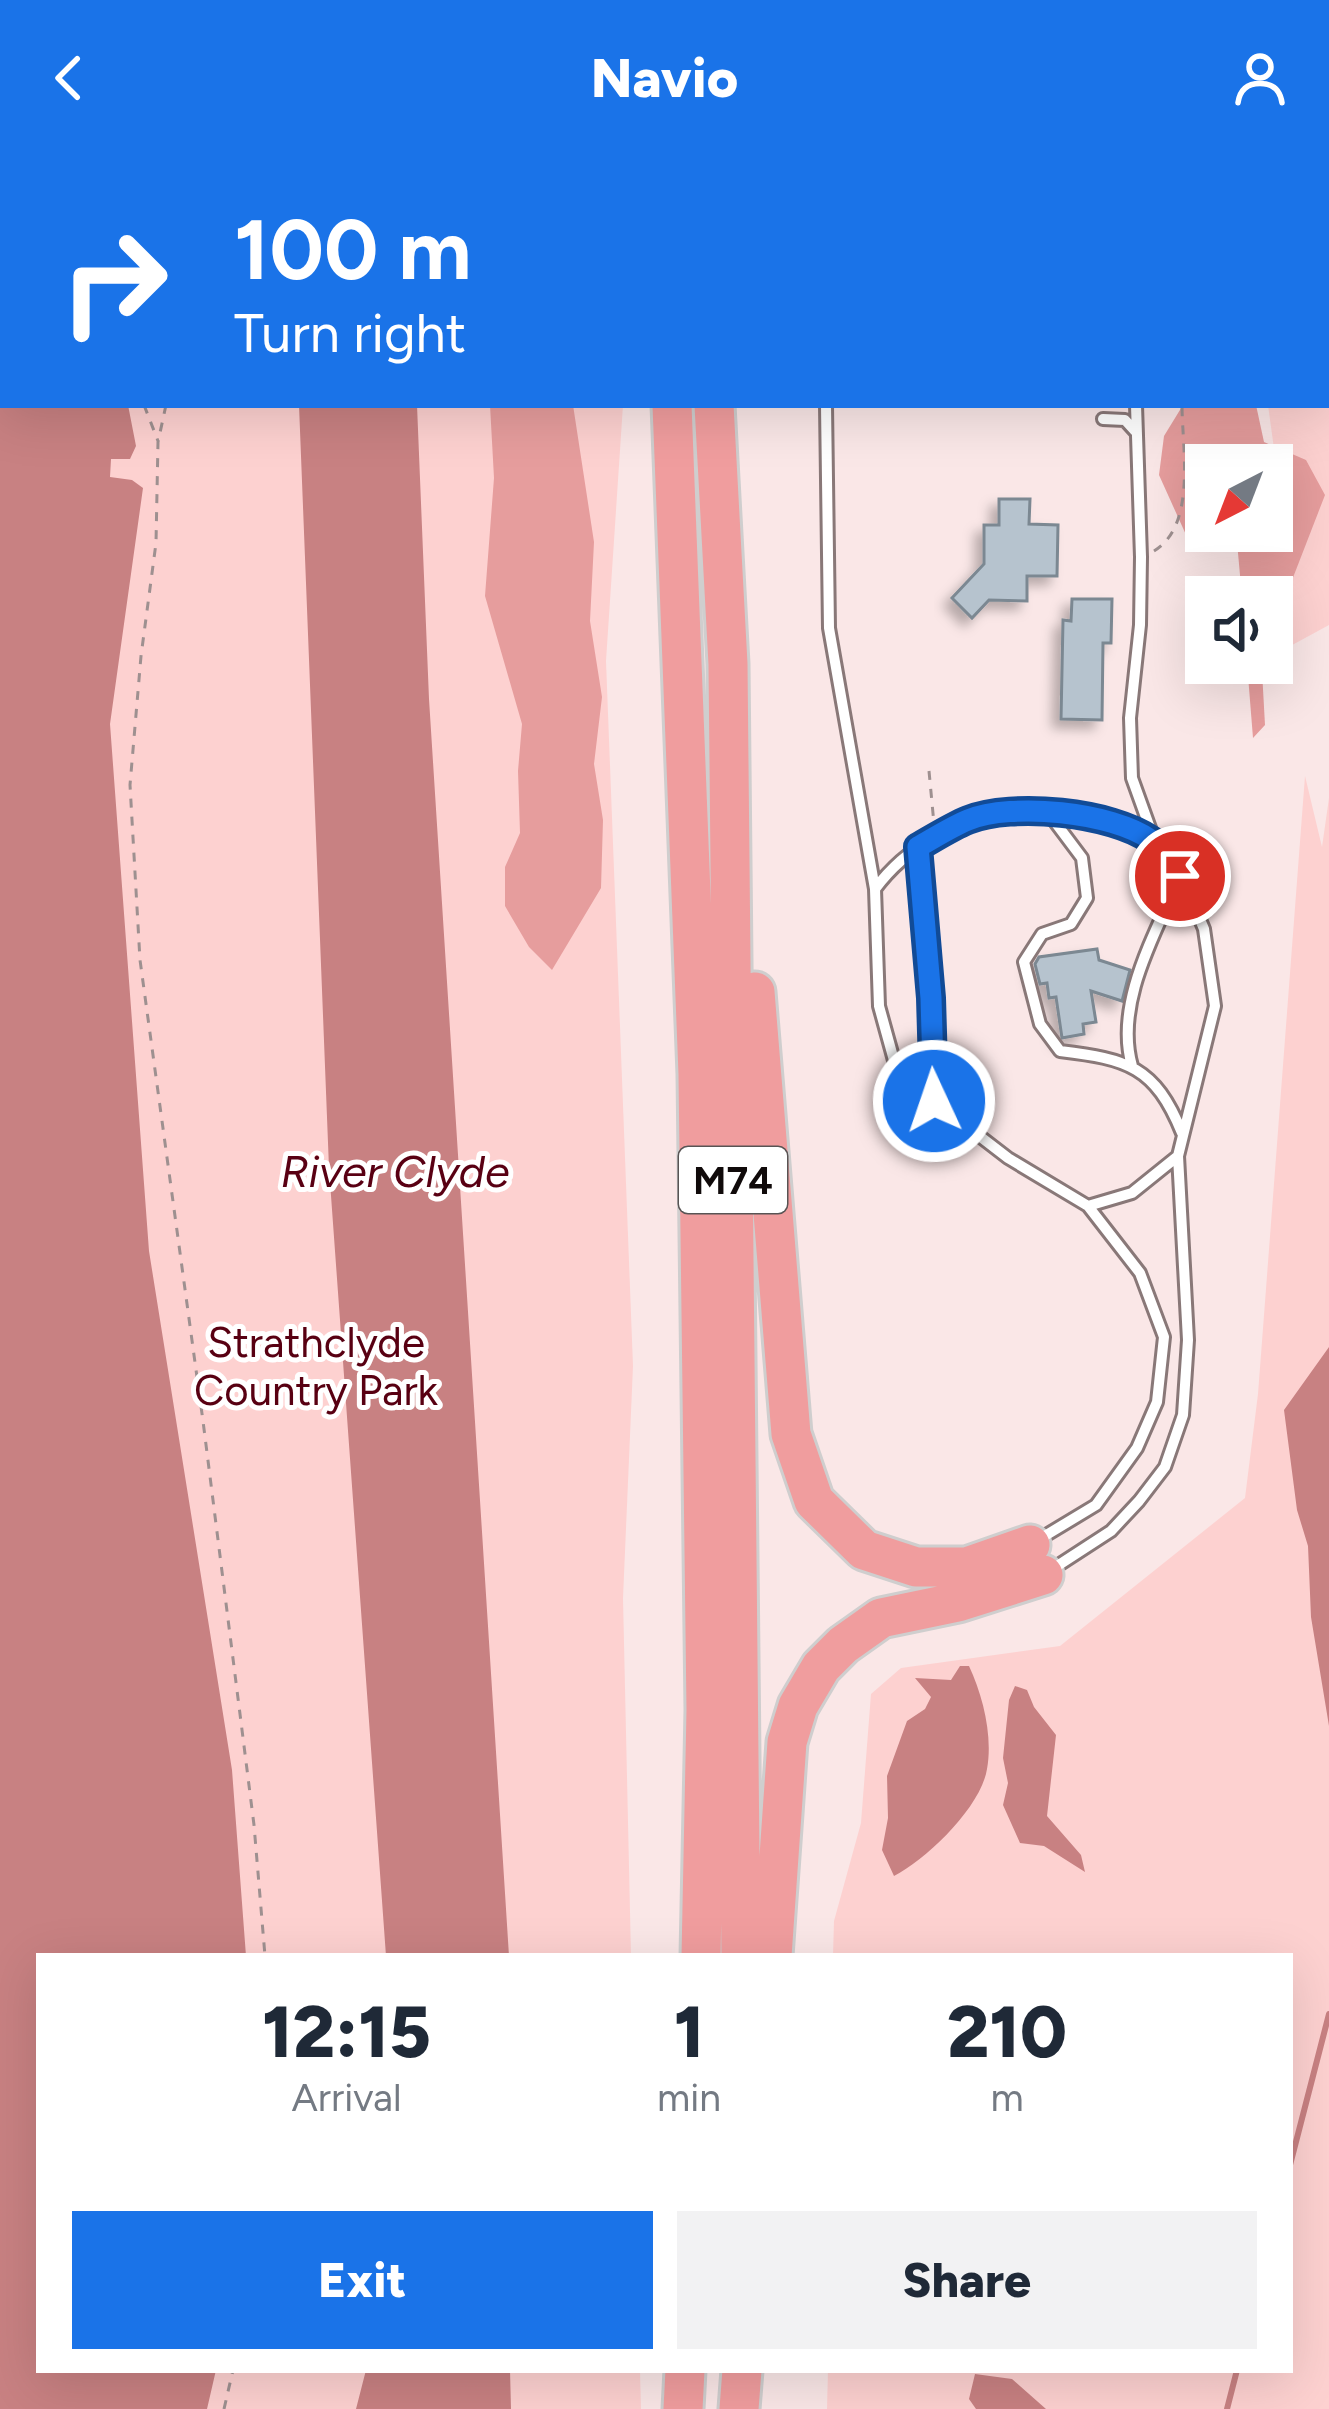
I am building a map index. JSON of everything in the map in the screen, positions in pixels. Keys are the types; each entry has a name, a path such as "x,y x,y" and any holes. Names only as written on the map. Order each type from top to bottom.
{"highway":[{"name":"M74","path":"672,408 699,1121 706,1710 701,1953"},
{"name":"M74","path":"713,408 728,664 741,1953"},
{"path":"728,664 791,1434 814,1501 864,1550 916,1568 1036,1560"},
{"path":"772,1953 787,1742 798,1706 821,1667 881,1618 958,1602 1036,1560"},
{"path":"683,2409 685,2373"},
{"path":"739,2409 742,2373"}],"lane":[{"path":"826,408 829,628 875,890 878,1006 896,1064 934,1101 1008,1158 1088,1206 1140,1273 1164,1337 1157,1402 1137,1448 1096,1505 1036,1560"},
{"path":"1036,1560 1112,1531 1166,1467 1183,1415 1188,1340 1178,1156 1215,1006 1204,929 1180,876 1155,842 1132,778 1130,718 1140,625 1141,556 1136,408"},
{"path":"1103,418 1125,420 1136,430"},
{"path":"875,890 918,847 971,819 995,814 1098,817 1155,842"},
{"path":"1049,814 1082,858 1087,898 1071,924 1042,934 1024,962 1040,1024 1060,1051 1121,1060 1133,1069 1168,1100 1182,1135"},
{"path":"918,847 934,1101"},
{"path":"1133,1069 1126,1046 1126,1018 1180,876"},
{"path":"1088,1206 1132,1192 1178,1156"}],"path":[{"path":"145,408 158,442"},
{"path":"165,408 158,442 156,543 130,784 140,960 254,1825 265,1953"},
{"path":"1141,556 1160,548 1171,536 1182,506 1182,408"},
{"path":"929,771 936,837"},
{"path":"224,2409 232,2373"}],"green space":[{"name":"Strathclyde Country Park","path":"0,408 623,408 606,661 633,1366 623,1598 631,1953 36,1953 36,2373 640,2373 641,2409 0,2409"},
{"path":"1268,408 1329,408 1329,625 1293,645 1293,576 1281,576 1280,552 1293,552 1293,444 1273,444"},
{"path":"1305,776 1322,847 1329,798 1329,2409 827,2409 828,2373 1293,2373 1293,1953 833,1953 834,1921 861,1823 871,1694 901,1668 1060,1646 1245,1498 1258,1394"}],"shaded area":[{"path":"490,408 573,408 594,542 590,621 602,697 594,764 603,820 601,888 552,970 529,947 505,906 505,867 520,833 522,724 485,596 494,478"},
{"path":"1181,408 1257,408 1264,442 1269,444 1185,444 1185,533 1159,475 1164,436"},
{"path":"1293,454 1306,460 1325,495 1293,578 1240,576 1238,552 1293,552"},
{"path":"1249,684 1263,684 1265,725 1253,738"}],"water":[{"path":"0,408 129,408 136,446 130,459 111,459 110,477 132,480 143,488 110,724 149,1251 232,1770 246,1953 36,1953 36,2373 215,2373 207,2409 0,2409"},
{"name":"River Clyde","path":"299,408 417,408 429,699 509,1953 386,1953 329,1168"},
{"path":"1329,1347 1329,1726 1311,1617 1308,1546 1297,1510 1284,1410"},
{"path":"960,1666 969,1666 986,1716 989,1756 983,1784 951,1830 894,1876 882,1850 888,1818 887,1776 907,1721 925,1709 931,1697 915,1678 951,1680"},
{"path":"1015,1686 1027,1690 1056,1735 1047,1816 1081,1855 1085,1872 1044,1846 1020,1843 1003,1805 1008,1783 1003,1758 1009,1700"},
{"path":"365,2373 510,2373 511,2409 356,2409"},
{"path":"975,2374 1012,2379 1046,2409 976,2409 969,2399"}],"building":[{"path":"999,499 1030,499 1029,524 1058,525 1057,576 1027,576 1027,601 989,600 972,618 952,598 984,564 984,525 999,525"},
{"path":"1072,599 1112,599 1111,643 1103,643 1102,720 1061,719 1063,620 1071,621"},
{"path":"1097,949 1099,960 1130,970 1122,1001 1091,991 1096,1022 1083,1024 1084,1034 1062,1038 1056,997 1049,998 1047,983 1040,984 1035,964 1039,957"}],"waterway":[{"path":"1293,2153 1329,2014"},
{"path":"1227,2409 1236,2373"}],"route":[{"path":"934,1101 918,847 971,819 995,814 1098,817 1155,842 1180,876"}]}
